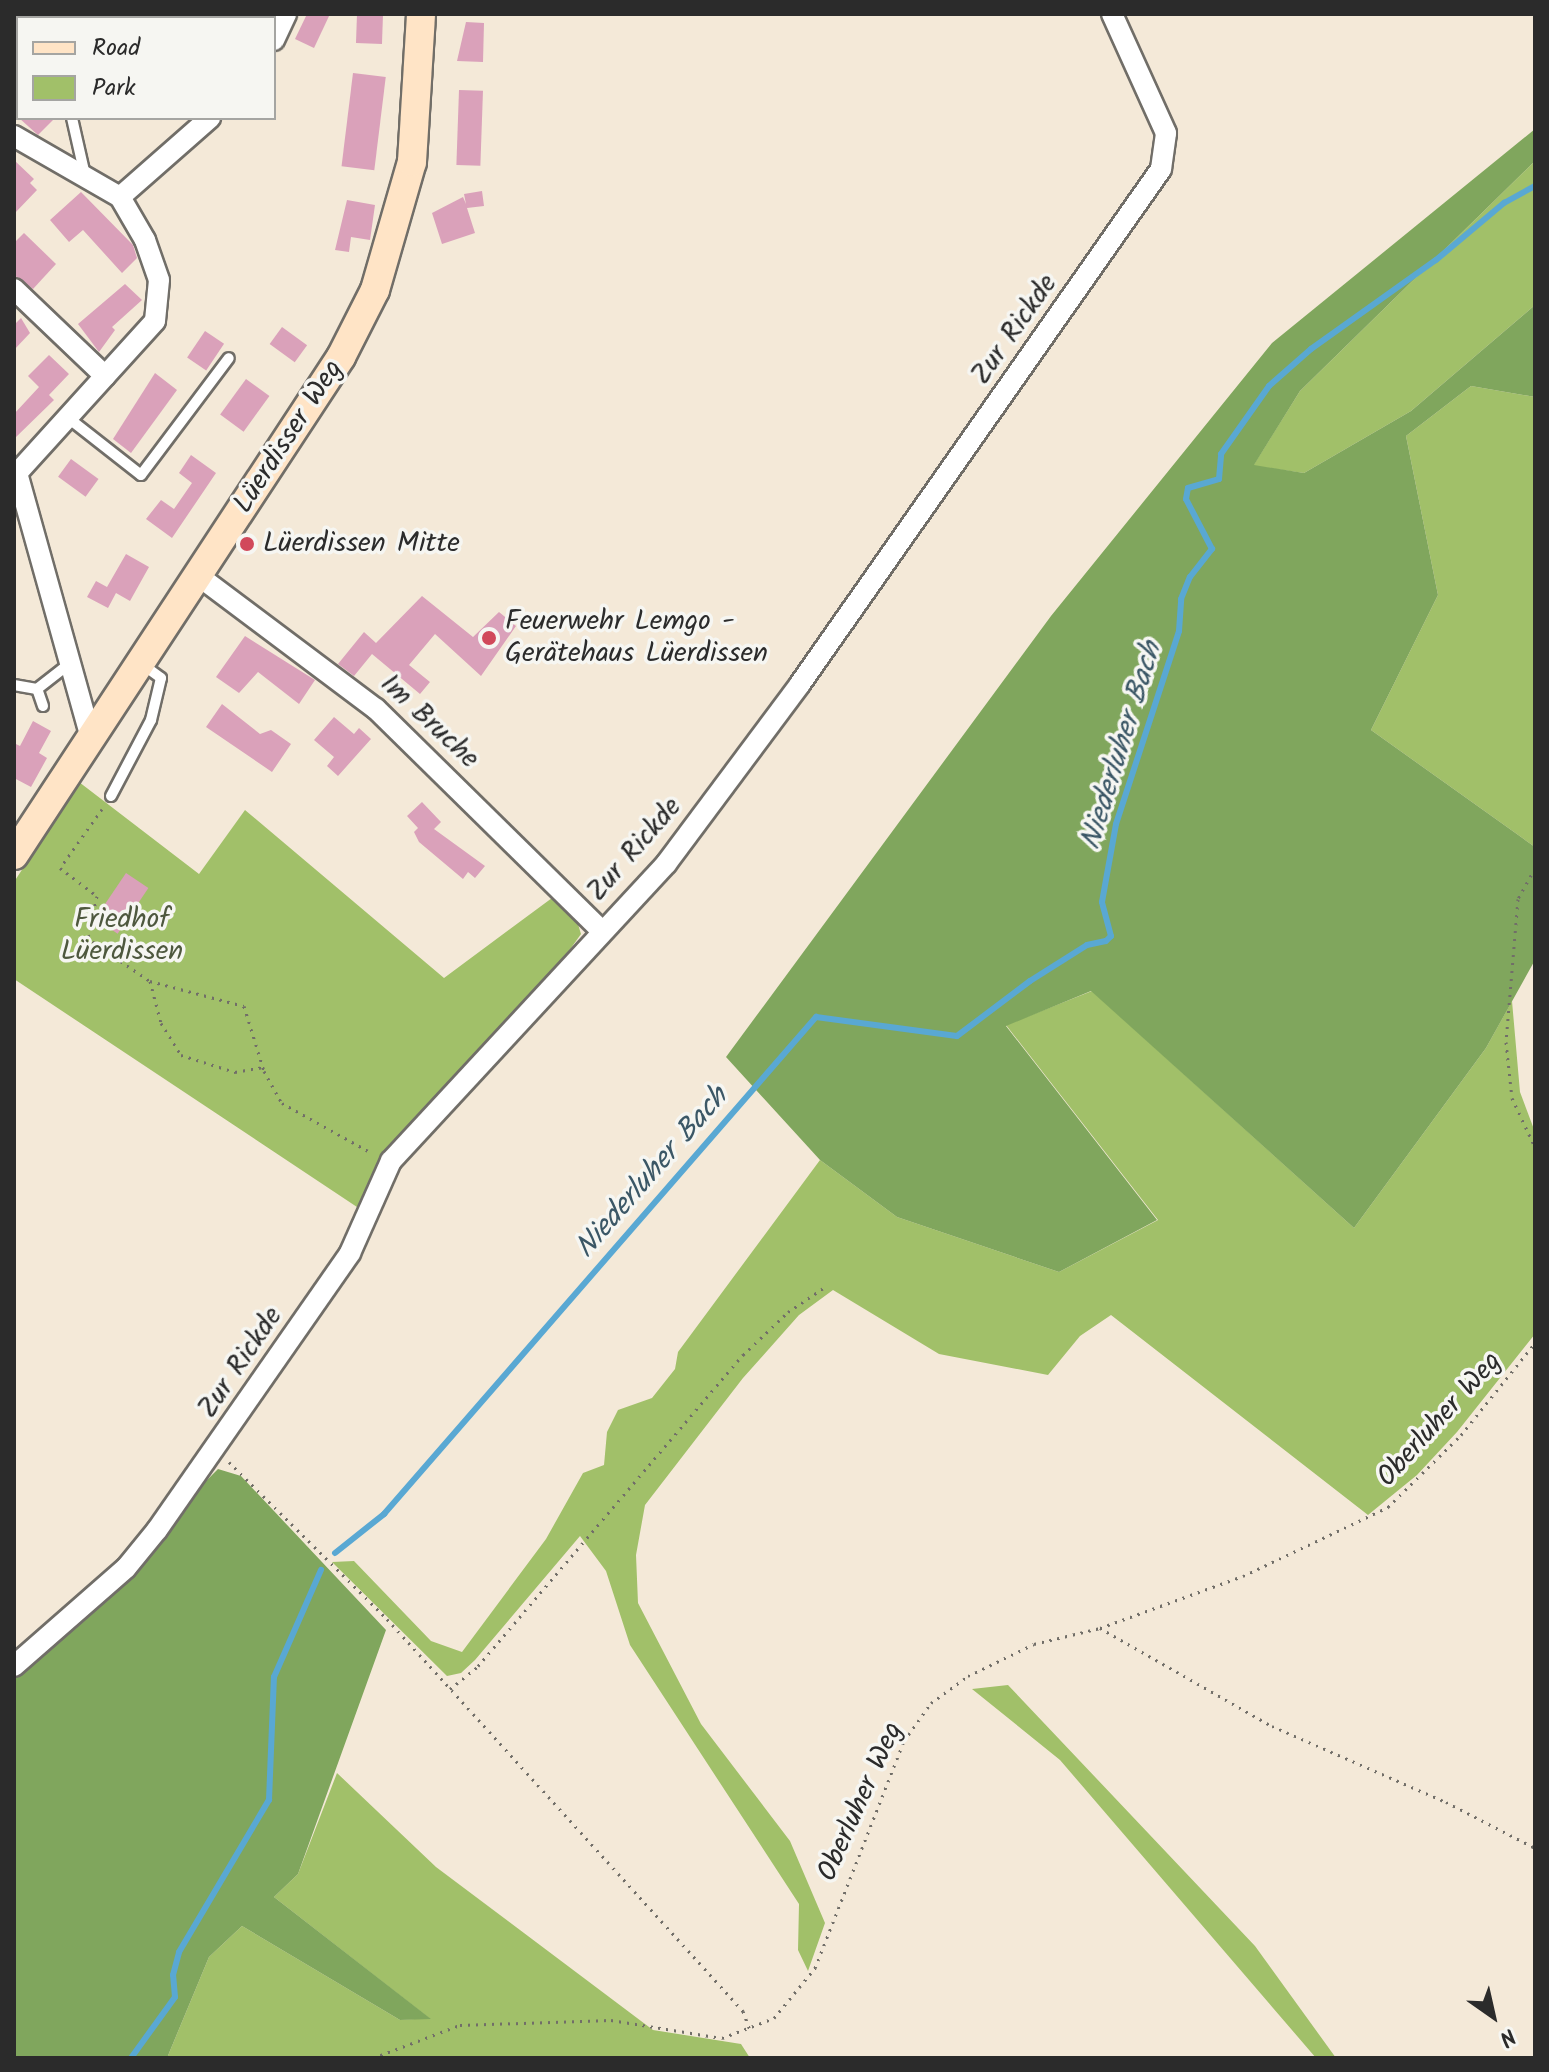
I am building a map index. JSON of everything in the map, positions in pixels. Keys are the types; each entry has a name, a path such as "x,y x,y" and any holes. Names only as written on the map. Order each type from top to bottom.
{"main road":[{"name":"Lüerdisser Weg","path":"14,855 200,577 341,357 375,290 412,162 421,14"}],"street":[{"path":"276,36 286,14"},
{"name":"Zur Rickde","path":"14,1666 126,1568 215,1451 350,1253 391,1161 601,930 666,864 782,708 1161,169 1166,133 1112,14"},
{"path":"120,197 208,120"},
{"path":"14,136 120,197 145,240 159,280 155,321 15,473 91,738"},
{"path":"14,289 105,376"},
{"name":"Im Bruche","path":"200,577 376,709 601,930"}],"lane":[{"path":"72,120 86,179"},
{"path":"67,417 141,475 229,358"},
{"path":"111,796 151,720 161,678 141,664"},
{"path":"14,685 37,689 68,665"},
{"path":"37,689 43,706"}],"path":[{"path":"111,796 60,868 97,896 88,935 94,943 150,981 244,1006 264,1067 282,1103 391,1161"},
{"path":"1535,868 1518,899 1506,1042 1512,1098 1535,1147"},
{"path":"150,981 161,1023 181,1055 235,1072 264,1067"},
{"path":"449,1689 478,1666 743,1355 788,1312 825,1287"},
{"name":"Oberluher Weg","path":"373,2058 460,2025 611,2020 722,2038 750,2030 774,2018 815,1968 904,1741 931,1703 968,1676 1034,1644 1100,1628 1243,1576 1388,1507 1461,1435 1535,1343"},
{"path":"215,1451 301,1530 449,1689 743,2011 750,2030"},
{"path":"1100,1628 1272,1726 1446,1802 1535,1848"}],"green space":[{"path":"1535,129 1535,161 1300,391 1254,465 1304,473 1411,411 1535,305 1535,397 1471,386 1406,436 1438,595 1371,730 1535,847 1535,960 1486,1048 1354,1228 1091,991 1006,1026 1157,1220 1059,1272 897,1217 820,1160 726,1057 1051,616 1272,343"},
{"path":"1535,161 1535,305 1411,411 1304,473 1253,466 1300,391"},
{"path":"1471,386 1535,397 1535,847 1371,730 1438,595 1406,436"},
{"name":"Friedhof Lüerdissen","path":"79,782 199,874 245,810 444,978 552,898 577,921 581,934 556,969 436,1095 382,1161 360,1209 14,979 14,882"},
{"path":"1092,991 1354,1228 1486,1048 1512,1001 1520,1092 1535,1132 1535,1334 1457,1432 1417,1475 1368,1515 1111,1315 1080,1336 1048,1375 939,1354 833,1290 799,1315 743,1378 645,1505 636,1555 638,1603 701,1724 790,1841 825,1923 808,1971 798,1950 799,1904 630,1645 606,1571 580,1536 475,1660 461,1673 447,1676 332,1562 354,1561 431,1641 462,1652 546,1539 583,1473 604,1465 607,1432 618,1410 652,1398 675,1369 678,1352 820,1160 897,1217 1059,1272 1158,1220 1006,1025"},
{"path":"218,1469 241,1476 386,1630 298,1874 274,1897 431,2019 400,2020 242,1926 209,1957 167,2058 14,2058 14,1674"},
{"path":"1008,1685 1255,1946 1336,2058 1316,2058 1060,1760 972,1689"},
{"path":"337,1773 436,1867 653,2030 741,2044 750,2058 167,2058 209,1957 242,1926 400,2020 429,2018 274,1897 298,1874"}],"building":[{"path":"307,14 330,14 314,48 295,39"},
{"path":"357,14 383,15 382,44 356,43"},
{"path":"466,22 484,23 483,62 457,61"},
{"path":"353,73 386,77 374,170 342,166"},
{"path":"459,90 483,91 480,166 456,165"},
{"path":"21,120 53,120 38,135"},
{"path":"14,160 34,179 30,183 37,190 14,214"},
{"path":"482,191 484,206 467,208 475,233 442,244 432,213 463,197 466,204 464,194"},
{"path":"81,192 133,245 137,258 122,273 83,230 69,242 50,220"},
{"path":"347,200 375,205 370,240 351,237 349,252 335,250"},
{"path":"24,233 56,264 33,289 14,275 14,243"},
{"path":"125,284 142,300 112,327 115,330 99,352 78,324"},
{"path":"21,318 30,333 14,350 14,325"},
{"path":"282,327 307,345 295,362 270,344"},
{"path":"205,331 224,344 206,370 187,358"},
{"path":"49,355 69,374 49,395 54,400 14,439 14,414 39,387 28,376"},
{"path":"155,373 177,390 131,453 113,439"},
{"path":"246,379 269,396 244,432 220,415"},
{"path":"191,455 216,473 172,538 146,519 161,500 174,509 192,483 179,473"},
{"path":"71,459 99,479 86,497 58,477"},
{"path":"126,554 149,567 130,601 116,593 108,608 87,597 96,581 107,587"},
{"path":"422,596 473,637 499,612 516,626 481,676 435,634 409,665 430,682 420,694 372,654 354,676 338,664 364,632 376,643"},
{"path":"245,636 315,680 299,704 258,672 239,693 216,677"},
{"path":"222,704 260,734 271,730 291,744 272,772 206,727"},
{"path":"334,717 354,734 359,728 371,739 338,776 327,766 334,757 314,740"},
{"path":"33,721 51,731 39,753 47,758 31,787 14,778 14,743 20,746"},
{"path":"422,802 441,822 434,829 485,866 475,878 468,872 463,879 419,842 414,832 418,828 407,816"},
{"path":"126,873 148,888 118,934 95,919"}],"waterway":[{"name":"Niederluher Bach","path":"335,1553 384,1514 816,1017 957,1036 1030,981 1087,945 1106,941 1111,936 1102,902 1116,824 1179,631 1181,599 1190,577 1212,549 1186,499 1188,488 1219,479 1221,454 1269,386 1311,349 1436,260 1504,203 1535,186"},
{"path":"131,2058 175,1997 173,1975 179,1952 269,1800 274,1677 321,1570"}],"place":[{"name":"Lüerdissen Mitte","path":"247,544"},
{"name":"Feuerwehr Lemgo - Gerätehaus Lüerdissen","path":"489,638"}]}
